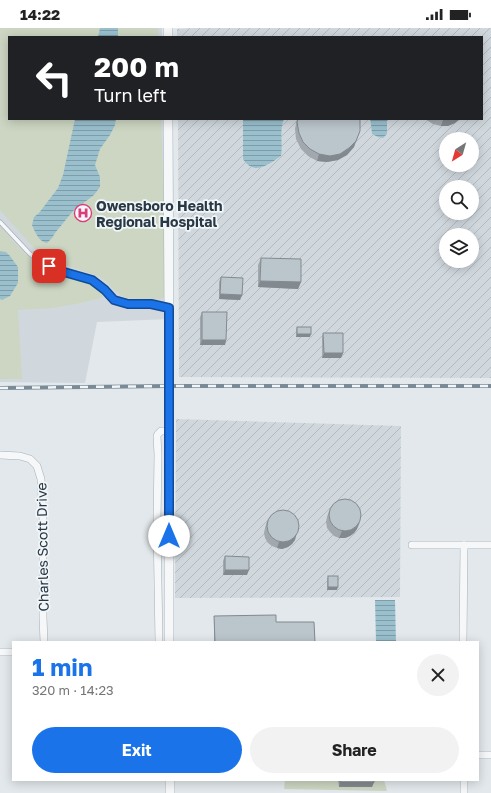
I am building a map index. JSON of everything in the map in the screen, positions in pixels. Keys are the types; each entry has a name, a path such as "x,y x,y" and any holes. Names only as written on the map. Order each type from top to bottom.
{"street":[{"path":"168,120 169,641"},
{"path":"159,641 157,436 161,431 169,431"},
{"name":"Charles Scott Drive","path":"0,455 20,456 27,458 37,466 42,479 44,641"},
{"path":"412,545 491,545"},
{"path":"463,641 464,545"},
{"path":"0,652 12,652"},
{"path":"479,755 491,755"},
{"path":"170,781 170,793"},
{"path":"464,781 464,793"}],"lane":[{"path":"0,222 30,254 41,262 57,270 92,280 105,290 114,300 128,304 151,304 169,308"}],"shaded area":[{"name":"Owensboro Health Regional Hospital","path":"0,28 162,28 162,36 8,36 8,120 164,120 169,319 97,322 85,383 0,382"},
{"path":"491,28 491,378 179,377 178,120 483,120 483,36 177,36 177,29"},
{"path":"176,419 401,426 400,597 175,598"}],"green space":[{"name":"Owensboro Health Regional Hospital","path":"0,28 158,28 158,36 8,36 8,120 161,120 166,297 154,300 127,298 122,296 106,281 98,276 50,260 35,249 0,210"},
{"path":"0,227 19,248 40,266 62,276 91,283 97,286 104,294 101,298 76,304 52,308 18,310 22,379 0,379 0,299 2,300 10,256 6,252 0,251"},
{"path":"285,781 384,781 387,791 284,789"}],"water":[{"path":"100,28 118,28 118,36 98,36"},
{"path":"75,120 116,120 110,135 100,149 95,165 100,177 100,187 94,195 73,211 47,243 40,239 32,225 34,217 39,213 58,188 63,175"},
{"path":"243,120 284,120 281,156 271,163 256,168 247,164 243,159"},
{"path":"370,120 387,120 387,134 383,138 372,134"},
{"path":"0,251 6,252 18,267 18,283 10,296 2,300 0,299"},
{"path":"375,600 395,600 396,641 376,641"}],"building":[{"path":"298,120 360,120 360,131 356,141 349,148 340,154 330,156 319,154 310,149 303,142 299,133"},
{"path":"261,258 301,259 301,282 260,281"},
{"path":"221,277 243,278 242,295 220,294"},
{"path":"202,312 227,312 226,340 202,340"},
{"path":"297,327 311,327 311,334 297,334"},
{"path":"323,333 343,333 343,353 324,353"},
{"path":"342,499 348,499 358,506 361,515 360,521 354,528 348,531 342,531 332,524 329,518 329,512 336,502"},
{"path":"280,510 286,510 296,517 299,526 298,532 292,539 286,542 280,542 270,535 267,529 267,523 274,513"},
{"path":"225,556 249,557 249,570 225,570"},
{"path":"328,576 338,576 338,587 328,587"},
{"path":"276,615 276,622 314,622 315,641 215,641 214,616"},
{"path":"340,781 374,781 374,782"}],"railway":[{"path":"0,388 169,386 491,386"}],"place":[{"name":"Owensboro Health Regional Hospital","path":"83,213"}],"route":[{"path":"49,266 57,270 92,280 105,290 114,300 128,304 151,304 169,308 169,536"}]}
